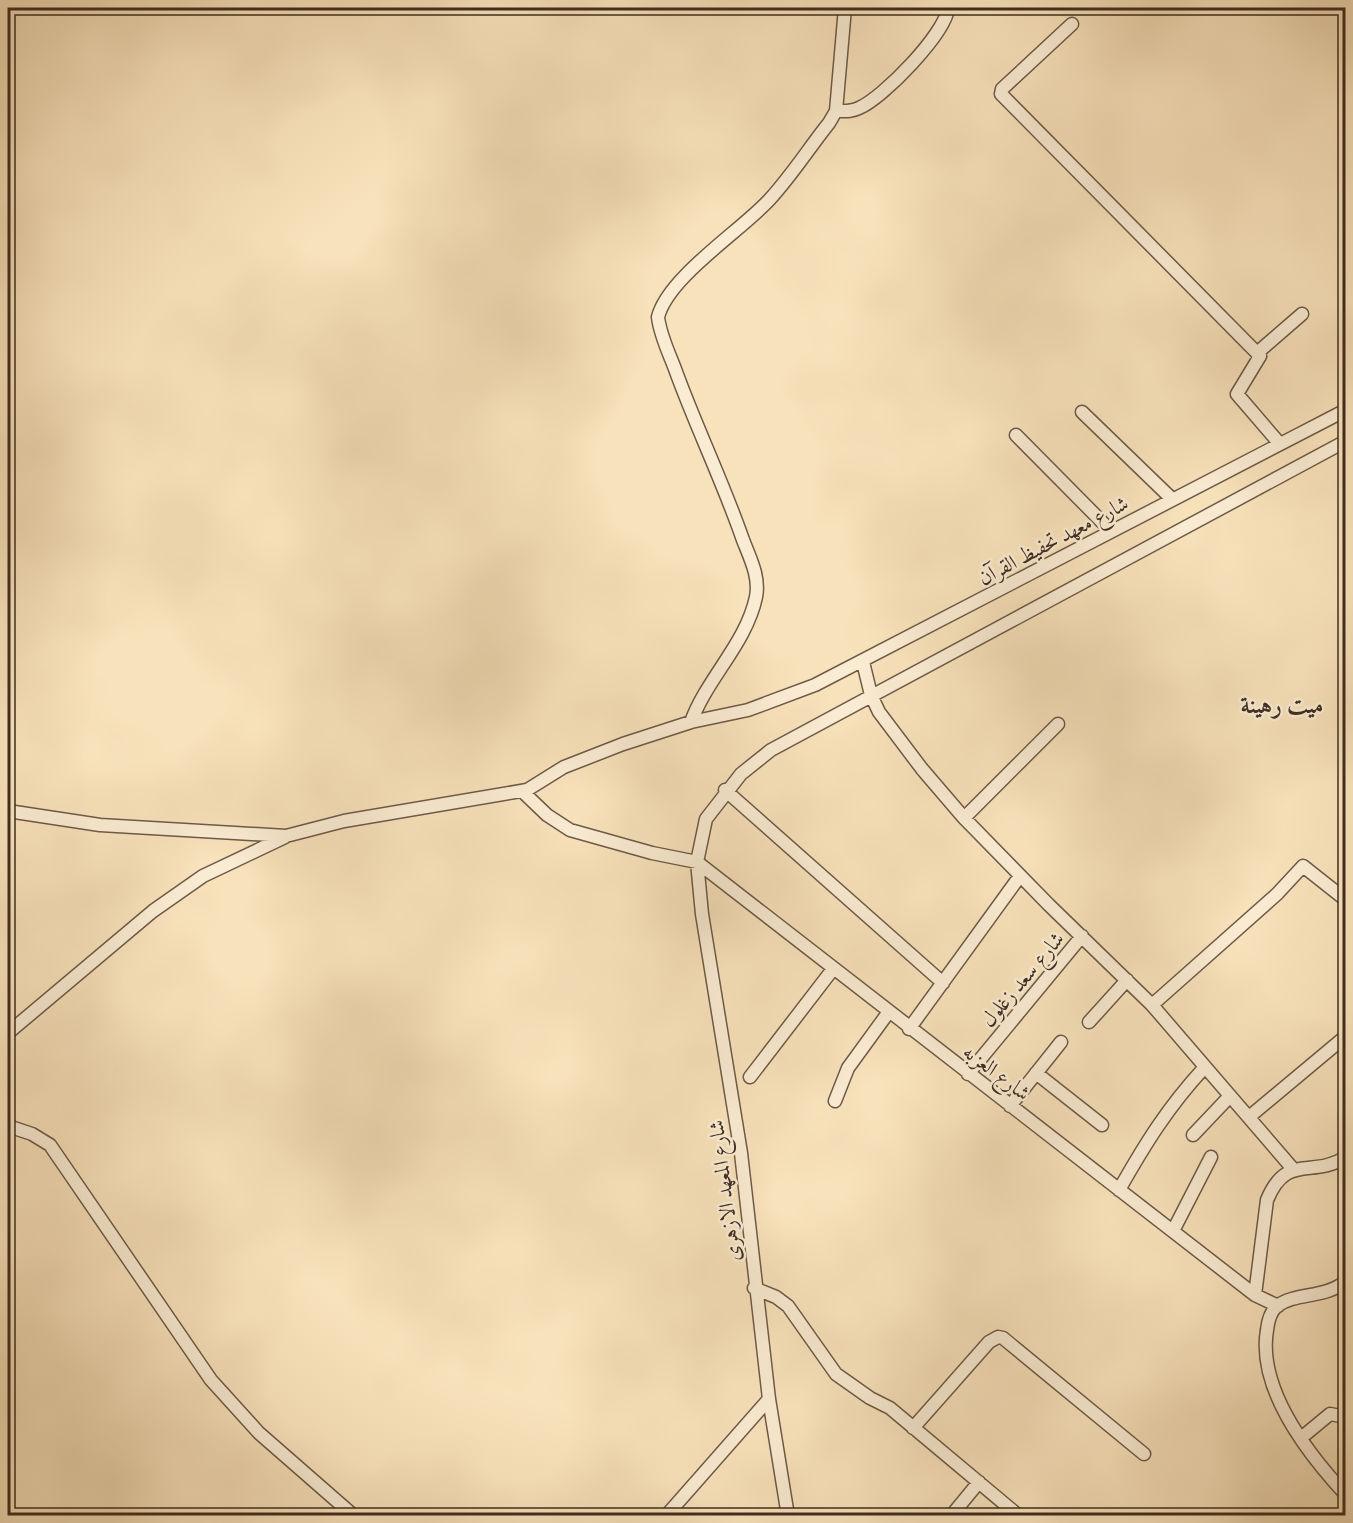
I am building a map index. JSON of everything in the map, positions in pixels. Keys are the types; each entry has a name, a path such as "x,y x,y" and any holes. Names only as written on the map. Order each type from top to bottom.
{"street":[{"path":"691,722 698,703 735,646 749,616 756,597 757,579 730,503 680,382 657,317 663,304 686,276 721,240 769,200 836,111 845,8"},
{"path":"836,111 849,112 861,108 882,92 938,31 947,16 948,8"},
{"path":"1072,24 1002,89 1001,94 1261,358 1237,394 1279,443"},
{"path":"1257,353 1302,314"},
{"name":"شارع معهد تحفيظ القرآن","path":"522,791 564,767 691,722 777,700 863,662 1346,410"},
{"path":"1082,412 1172,499"},
{"path":"1016,435 1111,531"},
{"name":"شارع المعهد الازهرى","path":"788,1515 768,1400 741,1154 702,914 697,862 706,819 725,790 771,750 1346,441"},
{"path":"863,662 871,695 879,712 901,743 964,818 1152,1005 1293,1169"},
{"path":"964,818 1058,724"},
{"path":"725,790 943,983"},
{"path":"8,1033 153,911 203,876 286,836 344,821 522,791 547,815 570,830 643,851 697,862"},
{"path":"8,811 100,825 286,836"},
{"name":"شارع العزبه","path":"697,862 1119,1191 1256,1295 1278,1306"},
{"path":"1152,1005 1277,894 1304,866 1346,900"},
{"path":"909,1029 1020,876"},
{"name":"شارع سعد زغلول","path":"968,1074 1083,936"},
{"path":"750,1077 833,969"},
{"path":"1089,1022 1127,980"},
{"path":"835,1101 848,1068 888,1013"},
{"path":"1249,1117 1346,1036"},
{"path":"1010,1106 1061,1042"},
{"path":"1119,1191 1152,1132 1174,1101 1204,1068"},
{"path":"1036,1073 1102,1125"},
{"path":"1193,1135 1230,1096"},
{"path":"8,1126 32,1134 50,1145 211,1380 259,1433 354,1515"},
{"path":"1173,1231 1211,1156"},
{"path":"1256,1295 1268,1200 1280,1178 1293,1169 1324,1166 1346,1158"},
{"path":"1344,1283 1330,1291 1278,1306 1270,1314 1265,1361 1278,1400 1301,1438 1344,1491"},
{"path":"754,1288 776,1297 788,1306 836,1374 870,1398 881,1401 1019,1515"},
{"path":"913,1428 989,1342 998,1337 1003,1338 1144,1454"},
{"path":"666,1515 768,1400"},
{"path":"1301,1438 1330,1414 1346,1417"},
{"path":"951,1515 979,1482"}],"district":[{"name":"ميت رهينة","path":"1282,704"}]}
